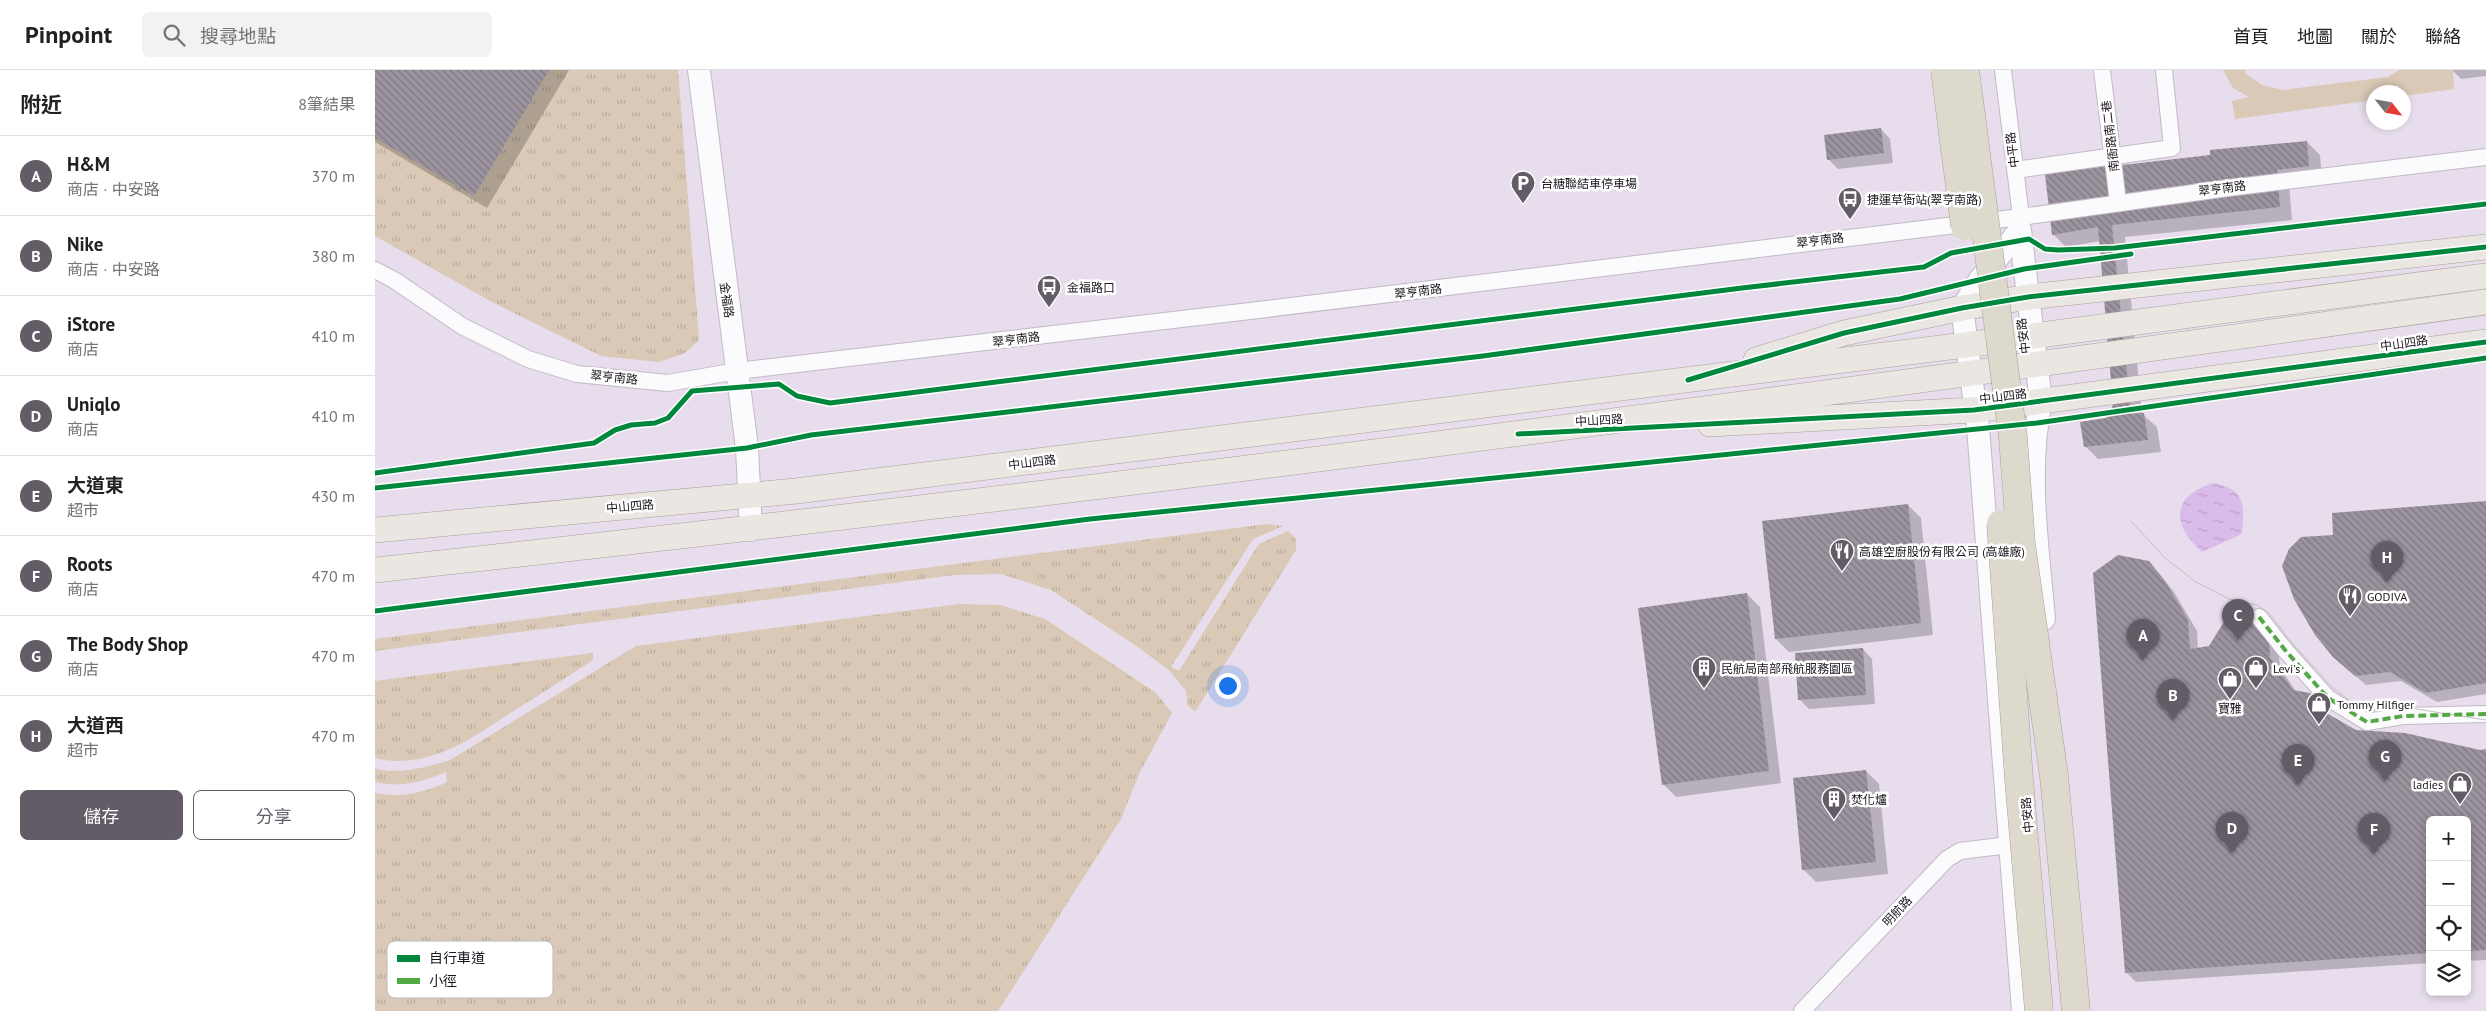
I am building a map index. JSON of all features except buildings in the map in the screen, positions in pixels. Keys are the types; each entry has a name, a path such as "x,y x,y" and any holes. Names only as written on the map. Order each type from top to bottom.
{"highway":[{"path":"1945,70 1996,444 2019,780 2039,1011"},
{"path":"1965,70 2013,437 2021,544 2054,776 2075,1011"}],"main road":[{"name":"中山四路","path":"1688,380 1844,333 1961,308 2028,297 2486,247"},
{"name":"中山四路","path":"375,530 796,491 1965,345 2033,334 2486,276"},
{"name":"中山四路","path":"375,570 751,530 1518,434 2037,365 2486,302"},
{"name":"中山四路","path":"1518,434 1974,410 2486,342"}],"street":[{"name":"金福路","path":"699,70 747,448 751,530"},
{"name":"中平路","path":"2003,70 2020,223"},
{"name":"南衙路南二巷","path":"2102,70 2118,202"},
{"path":"2015,170 2172,148 2163,70"},
{"name":"翠亨南路","path":"375,270 394,280 462,326 528,359 577,374 668,383 737,371 2020,223 2118,202 2486,157"},
{"path":"1961,308 2020,223"},
{"name":"中安路","path":"2020,223 2041,401 2034,461 2036,533 2044,622 2057,888 2068,1011"},
{"name":"中安路","path":"1961,308 1974,410 1978,427 2023,1011"},
{"path":"2259,617 2285,650 2329,698 2367,722 2403,716 2486,714"},
{"name":"中安路","path":"1993,622 2018,706 2043,1011"},
{"name":"中安路","path":"2044,622 2066,784 2079,905 2087,1011"},
{"name":"明航路","path":"1802,1011 1947,859 1960,851 2009,845"}],"green space":[{"path":"375,70 678,70 699,340 685,353 659,362 601,356 492,302 375,236"},
{"path":"2223,70 2245,70 2246,74 2262,85 2282,90 2388,77 2399,70 2447,70 2453,71 2454,89 2411,95 2411,85 2366,85 2366,101 2235,119 2232,101 2249,97 2233,88"},
{"path":"1267,524 1283,526 1253,539 1171,667 1179,671 1259,544 1288,531 1296,539 1296,550 1195,712 1188,705 1186,691 1170,671 1135,645 1051,590 1001,574 954,575 375,651 375,639"},
{"path":"959,604 1000,605 1045,619 1156,693 1172,713 1140,772 1121,819 998,1011 375,1011 375,793 412,794 447,782 446,772 411,783 385,784 375,782 375,769 394,771 413,769 450,760 636,646"},
{"path":"593,653 593,660 466,741 432,756 413,760 395,761 375,758 375,681"}],"water":[{"path":"2212,483 2232,489 2241,500 2243,507 2242,534 2202,552 2185,532 2180,513 2182,504 2189,496 2198,489"}],"tram line":[{"path":"2131,521 2166,559 2196,582 2229,599 2257,605 2269,613 2292,643 2332,687 2354,704 2378,711 2410,708 2486,720"}],"marked path":[{"path":"2259,617 2285,650 2328,698 2367,722 2403,716 2486,714"}],"cycle path":[{"path":"375,473 594,443 615,430 631,425 655,423 668,418 692,391 779,384 797,396 830,403 1742,288 1924,267 1951,253 2029,239 2045,249 2115,248 2486,204"},
{"path":"1688,380 1844,333 1962,308 2028,297 2486,247"},
{"path":"375,488 747,448 811,435 1483,356 1900,299 2024,269 2131,254"},
{"path":"1518,434 1974,410 2486,342"},
{"path":"375,611 1090,519 2037,423 2486,358"}],"place":[{"name":"台糖聯結車停車場","path":"1523,204"},
{"name":"捷運草衙站(翠亨南路)","path":"1850,220"},
{"name":"金福路口","path":"1049,308"},
{"name":"高雄空廚股份有限公司 (高雄廠)","path":"1842,572"},
{"name":"大道西","path":"2387,582"},
{"name":"GODIVA","path":"2350,617"},
{"name":"iStore","path":"2238,640"},
{"name":"H&M","path":"2143,660"},
{"name":"民航局南部飛航服務園區","path":"1704,689"},
{"name":"Levi's","path":"2256,689"},
{"name":"寶雅","path":"2230,700"},
{"name":"Nike","path":"2173,720"},
{"name":"Tommy Hilfiger","path":"2319,725"},
{"name":"The Body Shop","path":"2385,781"},
{"name":"大道東","path":"2298,785"},
{"name":"ladies","path":"2460,805"},
{"name":"焚化爐","path":"1834,820"},
{"name":"Uniqlo","path":"2232,853"},
{"name":"Roots","path":"2374,854"}]}
